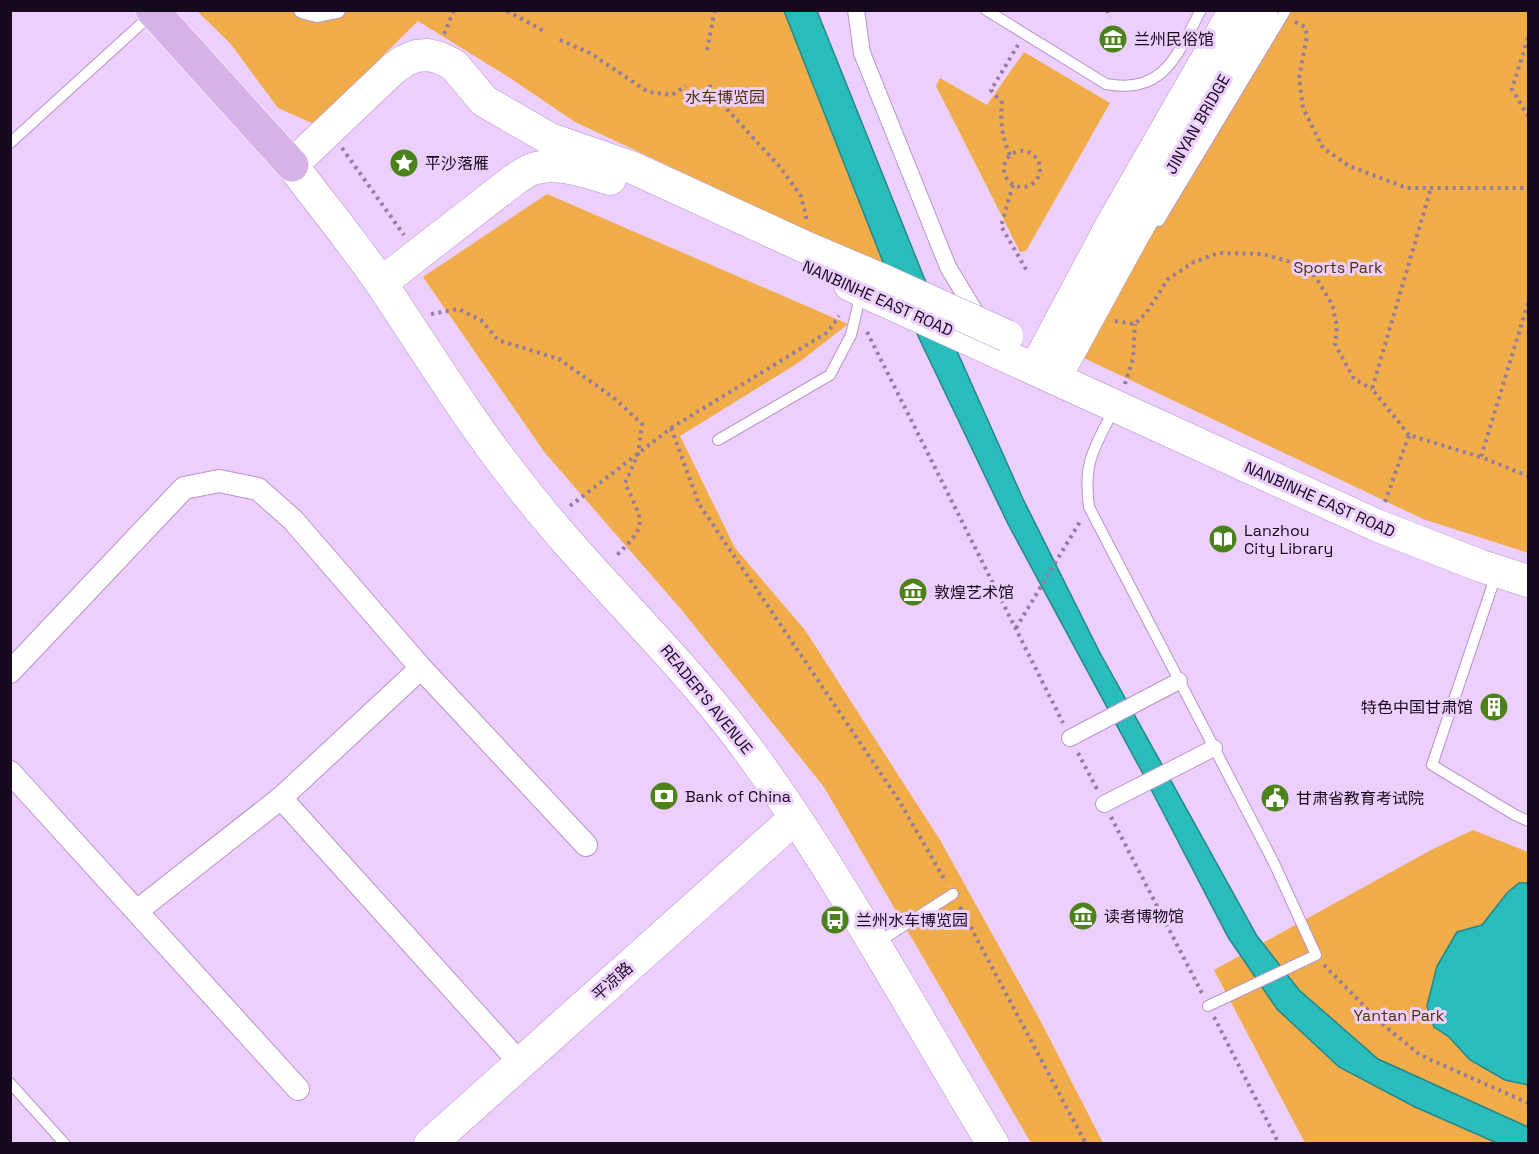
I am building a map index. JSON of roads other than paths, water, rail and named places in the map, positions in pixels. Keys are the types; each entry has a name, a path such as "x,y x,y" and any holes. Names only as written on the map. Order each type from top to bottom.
{"main road":[{"name":"JINYAN BRIDGE","path":"1132,232 1235,10"},
{"name":"JINYAN BRIDGE","path":"1132,232 1262,10"},
{"path":"153,11 292,165 381,283"},
{"name":"NANBINHE EAST ROAD","path":"292,165 393,69 410,58 428,55 454,65 484,101 550,139 631,167 805,246 870,295"},
{"name":"NANBINHE EAST ROAD","path":"381,283 531,169 549,166 589,173 624,184 870,295 1003,344 1119,398 1376,525 1528,581"},
{"path":"1049,366 1132,232"},
{"name":"READER'S AVENUE","path":"381,283 454,393 517,481 550,522 666,648 735,732 795,818 993,1143"},
{"name":"NANBINHE EAST ROAD","path":"1119,398 1382,508 1486,549 1528,562"},
{"name":"平凉路","path":"430,1143 795,818"}],"street":[{"path":"302,10 317,14 337,10"},
{"path":"856,10 862,53 948,267 1003,344"},
{"path":"10,672 184,488 219,481 258,489 293,520 421,668 586,845"},
{"path":"137,911 281,798 421,668"},
{"path":"1077,735 1179,681"},
{"path":"1111,800 1214,747"},
{"path":"10,772 298,1089"},
{"path":"281,798 520,1063"}],"lane":[{"path":"986,10 1106,84 1123,87 1141,85 1157,78 1170,66 1201,10"},
{"path":"10,143 153,11"},
{"path":"1132,232 1289,15"},
{"path":"718,440 830,375 870,295"},
{"path":"1049,366 1101,319"},
{"path":"1119,398 1090,456 1086,482 1089,507 1274,863 1312,957 1208,1006"},
{"path":"1497,571 1432,765 1528,821"},
{"path":"874,945 953,894"},
{"path":"10,1083 65,1143"}],"place":[{"name":"兰州民俗馆","path":"1113,39"},
{"name":"平沙落雁","path":"404,163"},
{"name":"Lanzhou City Library","path":"1223,539"},
{"name":"敦煌艺术馆","path":"913,592"},
{"name":"特色中国甘肃馆","path":"1494,707"},
{"name":"Bank of China","path":"664,796"},
{"name":"甘肃省教育考试院","path":"1275,798"},
{"name":"读者博物馆","path":"1083,916"},
{"name":"兰州水车博览园","path":"835,920"}],"park label":[{"name":"水车博览园","path":"725,97"},
{"name":"Sports Park","path":"1338,267"},
{"name":"Yantan Park","path":"1399,1015"}]}
